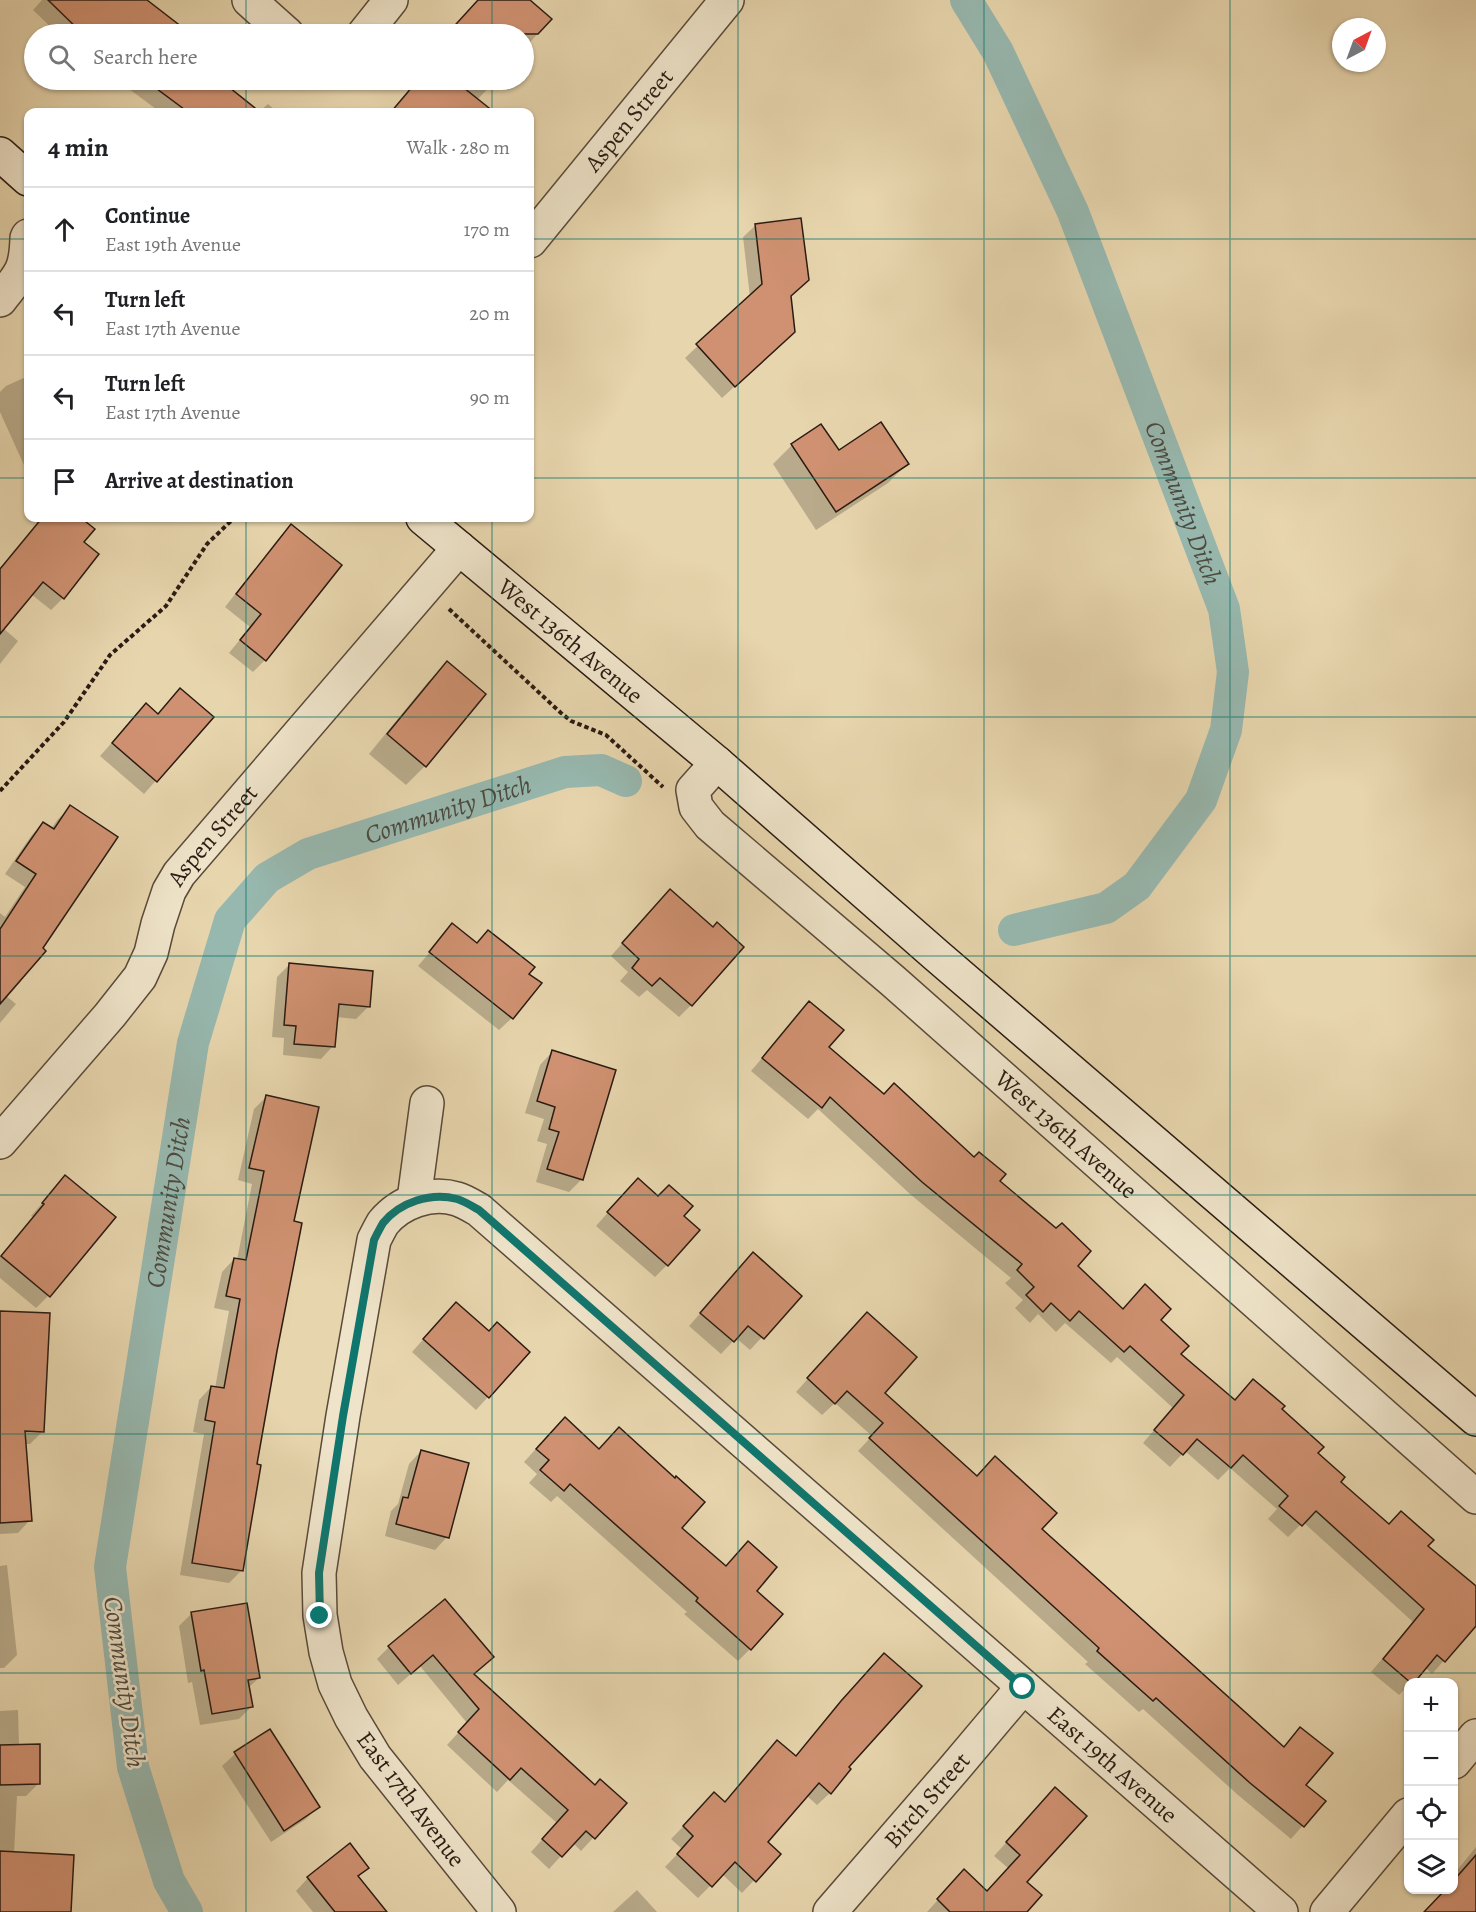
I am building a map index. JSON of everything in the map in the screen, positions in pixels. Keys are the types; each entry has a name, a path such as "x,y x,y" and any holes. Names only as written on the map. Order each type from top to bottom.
{"street":[{"path":"249,0 276,24"},
{"path":"372,24 391,0"},
{"name":"Aspen Street","path":"534,236 727,0"},
{"path":"0,154 24,175"},
{"path":"0,300 24,268"},
{"name":"West 136th Avenue","path":"428,522 717,764 1476,1419"},
{"name":"Aspen Street","path":"0,1142 140,977 151,953 169,891 179,874 459,548"},
{"name":"West 136th Avenue","path":"717,764 693,790 696,807 710,825 893,981 1476,1497"},
{"path":"414,1200 428,1103"},
{"name":"East 19th Avenue","path":"414,1200 437,1196 458,1199 479,1210 1281,1912"},
{"name":"East 17th Avenue","path":"414,1200 398,1209 383,1223 374,1240 343,1416 319,1573 320,1616 326,1652 335,1684 351,1717 375,1757 499,1912"},
{"name":"Birch Street","path":"830,1912 1023,1687"},
{"path":"1458,1757 1476,1736"},
{"path":"1327,1912 1404,1820"}],"path":[{"path":"0,791 64,722 110,655 166,606 207,544 230,522"},
{"path":"446,603 561,713 572,721 606,735 665,790"}],"building":[{"path":"48,0 147,0 178,24 73,24"},
{"path":"478,0 530,0 552,19 538,34 534,34 534,24 456,24"},
{"path":"158,90 232,90 255,108 183,108"},
{"path":"410,90 466,90 489,108 394,108"},
{"path":"801,218 809,280 791,296 795,332 735,387 696,344 762,284 755,224"},
{"path":"881,422 909,464 836,512 791,444 821,424 839,450"},
{"path":"39,522 86,522 95,529 84,542 99,554 64,599 43,582 0,634 0,569"},
{"path":"291,524 342,565 266,661 240,640 261,614 236,594"},
{"path":"447,661 486,694 426,767 387,734"},
{"path":"180,688 214,717 157,782 112,743 146,703 158,714"},
{"path":"70,805 118,837 43,948 46,951 0,1004 0,929 36,874 16,861 43,822 54,829"},
{"path":"670,889 713,927 717,922 744,947 692,1006 660,978 652,986 632,968 639,959 622,943"},
{"path":"452,923 477,943 488,930 535,967 529,974 542,983 513,1019 429,952"},
{"path":"289,963 373,971 370,1007 339,1004 335,1047 294,1044 296,1026 284,1025"},
{"path":"809,1001 844,1030 829,1047 884,1094 894,1083 974,1157 979,1152 1006,1174 1000,1181 1056,1228 1062,1223 1091,1251 1078,1266 1123,1309 1145,1284 1171,1309 1161,1320 1189,1346 1181,1354 1235,1400 1253,1379 1285,1406 1282,1409 1324,1447 1318,1453 1345,1477 1341,1482 1389,1524 1401,1511 1434,1540 1428,1546 1476,1586 1476,1626 1445,1662 1437,1655 1418,1678 1405,1678 1383,1659 1424,1609 1316,1511 1302,1526 1279,1506 1288,1496 1243,1455 1231,1468 1197,1439 1183,1455 1154,1430 1184,1395 1130,1346 1124,1352 1079,1311 1070,1321 1051,1303 1043,1312 1026,1295 1034,1287 1017,1270 1022,1264 922,1182 830,1097 822,1108 762,1058"},
{"path":"552,1050 616,1070 583,1180 547,1169 559,1132 549,1129 555,1107 537,1101"},
{"path":"266,1095 319,1107 294,1221 302,1223 257,1464 261,1465 243,1571 192,1563 215,1422 205,1420 211,1386 224,1388 240,1299 226,1296 234,1258 246,1260 264,1171 249,1168"},
{"path":"65,1175 116,1217 50,1297 1,1256"},
{"path":"638,1178 658,1196 669,1185 693,1206 684,1216 700,1230 668,1266 607,1212"},
{"path":"753,1252 802,1296 764,1339 748,1326 734,1342 700,1313"},
{"path":"456,1302 489,1331 497,1322 530,1352 489,1398 423,1339"},
{"path":"0,1311 50,1313 44,1432 25,1431 32,1521 0,1523"},
{"path":"867,1312 917,1357 885,1393 977,1476 995,1456 1057,1513 1042,1529 1284,1747 1300,1727 1333,1753 1306,1785 1326,1801 1304,1827 1250,1783 1156,1698 1153,1701 1097,1651 1099,1648 869,1438 883,1423 847,1391 835,1404 807,1378"},
{"path":"565,1417 599,1449 619,1427 705,1502 682,1528 726,1566 748,1541 777,1567 757,1591 783,1614 751,1650 696,1601 698,1598 570,1484 564,1491 540,1470 549,1460 536,1449"},
{"path":"421,1450 469,1463 449,1538 396,1524 403,1497 408,1498"},
{"path":"445,1599 494,1657 474,1674 595,1785 600,1779 627,1803 595,1839 586,1831 562,1857 542,1839 568,1810 521,1768 510,1780 458,1732 479,1709 433,1655 411,1674 388,1646"},
{"path":"247,1603 260,1678 248,1680 253,1707 212,1714 204,1670 201,1671 191,1612"},
{"path":"884,1653 922,1686 849,1767 851,1769 831,1794 819,1783 768,1842 781,1854 756,1882 735,1862 712,1887 677,1854 693,1836 683,1826 714,1792 725,1802 777,1740 796,1756"},
{"path":"270,1729 320,1807 284,1831 234,1752"},
{"path":"40,1744 40,1784 0,1785 0,1745"},
{"path":"1055,1787 1087,1816 1027,1882 1042,1895 1027,1912 950,1912 937,1899 964,1869 987,1891 1020,1855 1006,1842"},
{"path":"350,1843 369,1868 358,1876 387,1912 335,1912 307,1877"},
{"path":"0,1851 74,1855 71,1912 0,1912"},
{"path":"1476,1855 1476,1912 1424,1912 1441,1894 1458,1894 1458,1875"}],"waterway":[{"name":"Community Ditch","path":"966,0 998,52 1073,212 1224,609 1233,672 1226,730 1201,800 1137,886 1106,908 1014,930"},
{"name":"Community Ditch","path":"187,1912 169,1881 133,1767 110,1567 193,1043 230,920 267,878 308,854 565,772 601,770 626,781"}],"route":[{"path":"320,1616 319,1573 343,1416 374,1240 383,1223 398,1209 414,1200 437,1196 458,1199 479,1210 1023,1687"}]}
